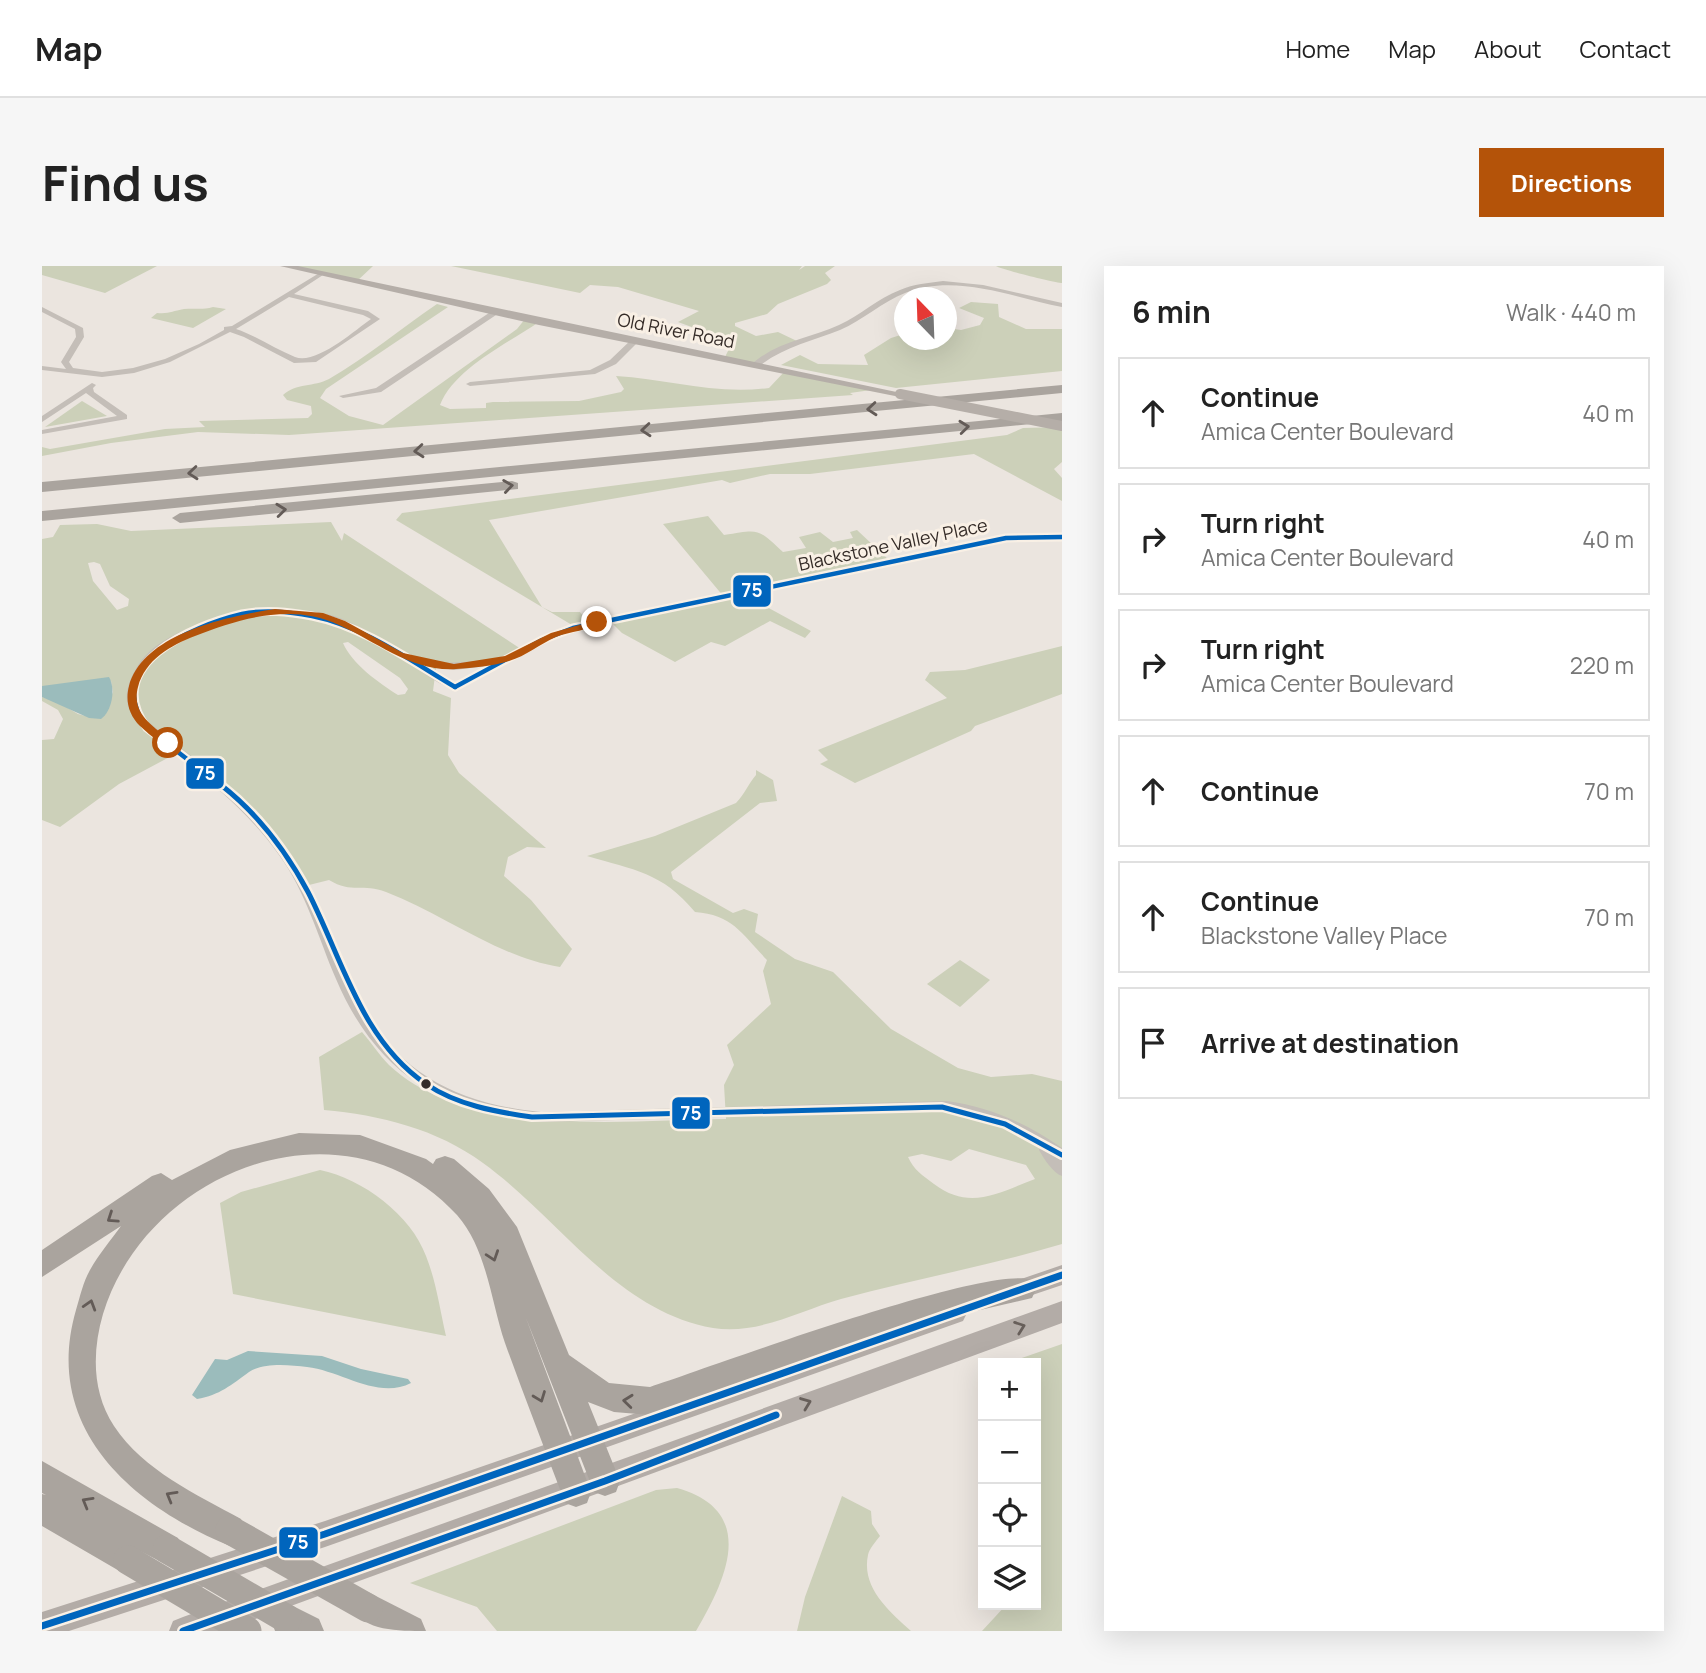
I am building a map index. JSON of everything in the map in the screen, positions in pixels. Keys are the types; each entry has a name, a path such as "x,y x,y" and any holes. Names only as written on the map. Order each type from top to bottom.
{"highway":[{"path":"42,487 1062,389"},
{"path":"42,516 1062,417"},
{"path":"42,525 229,515 438,495 774,445"},
{"path":"42,1265 186,1168 220,1150 286,1133 320,1131 364,1135 408,1146 435,1160 490,1208 507,1235 605,1481"},
{"path":"408,1631 147,1481 111,1447 94,1419 83,1390 81,1344 87,1310 100,1276 135,1225 163,1199 195,1177 224,1162 256,1152 316,1144 373,1150 412,1164 456,1196 475,1218 489,1244 519,1342 576,1492"},
{"path":"554,1349 571,1374 591,1390 625,1401 650,1401 915,1312 986,1294 1022,1289"},
{"path":"42,1476 297,1625"},
{"path":"42,1509 247,1631"}],"main road":[{"name":"Old River Road","path":"285,266 495,313 1062,426"},
{"path":"42,1626 248,1560 1062,1275"},
{"path":"183,1631 576,1492 821,1397 1062,1312"}],"street":[{"path":"42,421 102,377 164,362 321,274"},
{"path":"755,365 776,349 848,324 900,293 914,288 964,285 1062,305"},
{"path":"227,329 247,335 297,361 306,362 316,359 376,319 365,313 287,294"},
{"path":"42,309 79,328 80,337 65,362 71,370 78,372"},
{"path":"342,396 378,390 495,313"},
{"path":"471,384 592,372 613,362 635,341"},
{"path":"42,368 113,373"},
{"path":"42,432 124,417 90,393 89,387"},
{"name":"Blackstone Valley Place","path":"400,656 455,687 560,632 603,621 1006,538 1062,537"},
{"path":"507,659 454,667 400,656 327,617 290,611 258,613 212,624 167,646 141,668 131,695 135,713 143,723 223,786 276,841 313,903 358,1011 388,1052 421,1082 475,1107 530,1117 934,1106 980,1113 1031,1135 1062,1155"},
{"path":"1031,1135 1062,1170"}],"green space":[{"path":"42,266 157,266 105,293 42,275"},
{"path":"285,266 373,266 356,282"},
{"path":"451,266 802,266 799,270 805,266 835,266 825,273 831,280 827,284 778,304 767,314 735,323 735,326 756,336 778,332 799,342 757,365 724,359 733,341 700,334 697,329 678,322 699,311 618,287 590,285 580,293"},
{"path":"996,266 1062,266 1062,283 1028,276"},
{"path":"971,302 998,304 999,317 1026,329 1062,329 1062,371 896,388 781,365 800,355 818,364 868,365 864,355 894,337 894,350 957,350 957,329 980,325 984,318 959,308"},
{"path":"437,304 448,307 326,389 320,398 349,416 383,425 517,329 525,319 539,322 469,368 447,392 440,405 450,409 486,408 486,403 493,402 579,401 621,392 624,389 616,376 749,390 769,388 785,371 871,390 850,393 853,395 289,435 198,432 111,443 42,456 42,447 50,449 165,429 205,427 199,421 308,418 312,414 311,406 287,400 283,395 288,391 329,379"},
{"path":"213,307 226,309 193,328 151,318 157,313"},
{"path":"82,401 107,416 45,427"},
{"path":"1062,427 1062,462 1054,469 1062,478 1062,501 974,454 810,474 770,474 730,483 722,480 489,520 542,607 552,612 580,612 590,625 577,628 396,520 402,513 1007,435 1023,428"},
{"path":"708,516 724,535 757,532 783,552 806,548 799,537 820,532 833,542 853,538 850,532 857,530 891,562 748,594 757,605 765,606 811,631 805,638 770,621 725,646 711,642 675,662 622,633 611,622 724,597 663,524"},
{"path":"331,522 342,541 344,533 524,651 504,660 482,665 436,668 433,691 451,698 448,755 459,773 546,848 527,847 508,857 504,876 531,900 572,949 560,967 537,962 493,945 408,901 378,889 344,887 329,880 305,886 247,814 177,753 119,784 60,827 42,820 42,740 54,739 63,719 58,710 42,701 42,697 89,717 103,714 113,692 111,681 42,688 42,539 53,537 60,525 97,524 131,531","holes":["88,563 100,564 110,586 129,599 128,606 117,610 93,581","348,642 400,678 408,689 405,694 398,695 367,672 347,651 343,643"]},
{"path":"1062,646 1062,694 975,726 971,731 855,783 820,764 828,760 818,750 947,698 925,680 930,672 965,670"},
{"path":"756,770 773,780 777,801 760,803 671,872 673,879 733,913 744,909 758,914 755,932 795,959 833,972 891,1029 958,1068 991,1077 1032,1074 1062,1081 1062,1244 841,1299 762,1325 713,1328 678,1318 647,1303 617,1283 510,1185 465,1151 427,1133 387,1120 324,1110 319,1057 362,1032 389,1065 422,1089 461,1105 503,1115 549,1120 595,1122 726,1119 724,1085 734,1065 727,1045 771,1004 763,971 767,960 736,927 719,917 695,912 659,880 633,869 587,856 655,836 736,803 756,775","holes":["969,1149 1026,1165 1035,1179 996,1194 972,1198 960,1197 934,1184 916,1169 908,1157 922,1154 951,1161"]},
{"path":"960,960 990,980 960,1007 927,984"},
{"path":"320,1170 353,1181 368,1190 384,1201 409,1227 426,1256 446,1336 233,1294 220,1203 241,1192"},
{"path":"1062,1344 1062,1631 982,1631 1001,1610 1041,1610 1041,1358 1021,1358"},
{"path":"677,1488 702,1499 719,1513 727,1529 725,1569 718,1590 696,1631 497,1631 477,1607 410,1583 656,1490"},
{"path":"842,1496 871,1511 872,1524 880,1536 868,1555 869,1578 879,1598 911,1631 797,1631 805,1597"}],"water":[{"path":"109,677 112,700 101,719 89,718 42,697 42,686"},
{"path":"248,1351 322,1356 361,1369 408,1379 411,1383 386,1388 320,1370 277,1365 255,1369 212,1395 197,1399 192,1395 215,1359 227,1360"}],"transit line":[{"name":"75","path":"455,687 542,640 573,628 1006,538 1062,537"},
{"name":"75","path":"455,687 349,628 315,616 280,611 244,614 206,625 164,648 151,658 135,679 132,695 138,716 147,728 231,793 270,833 291,862 308,893 369,1020 389,1049 414,1075 440,1093 470,1105 532,1117 942,1107 1005,1124 1062,1155"},
{"name":"75","path":"42,1626 325,1534 1062,1275"},
{"name":"75","path":"183,1631 605,1481 776,1415"}],"route":[{"path":"168,743 135,713 131,695 136,675 146,662 175,641 231,618 275,611 319,615 342,623 400,656 454,667 507,659 554,635 597,622"}]}
